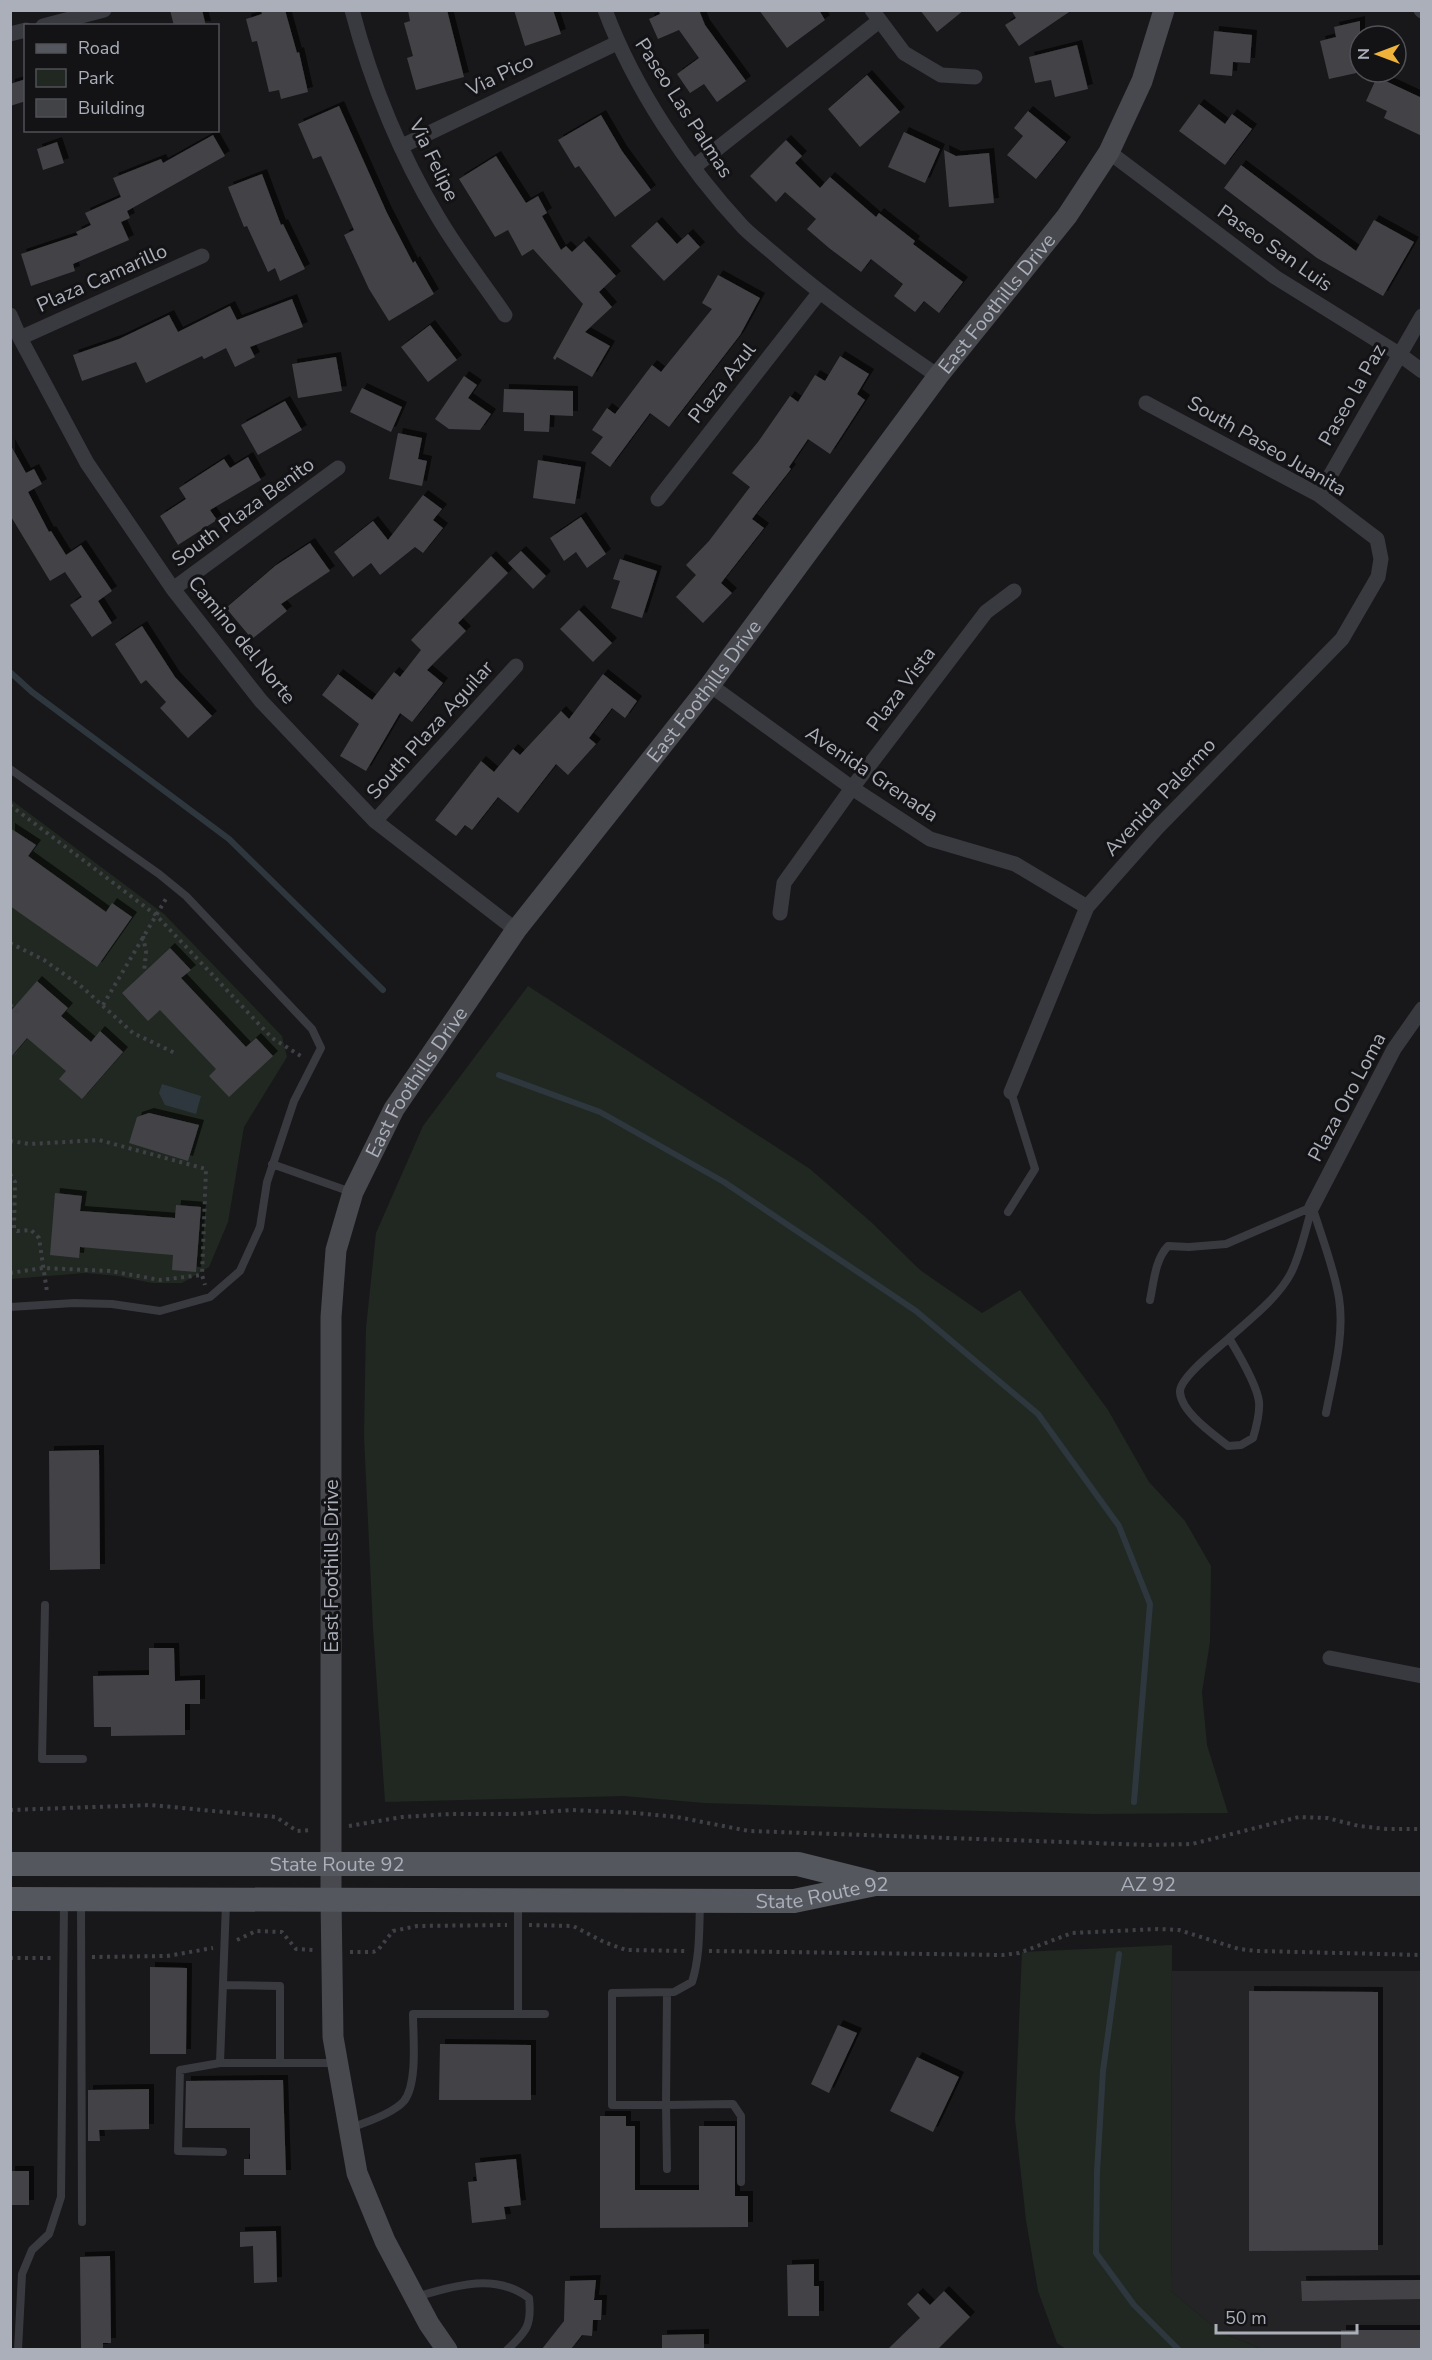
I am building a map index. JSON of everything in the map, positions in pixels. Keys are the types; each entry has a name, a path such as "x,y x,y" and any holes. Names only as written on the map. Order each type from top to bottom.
{"main road":[{"name":"State Route 92","path":"10,1864 798,1864 875,1884"},
{"name":"State Route 92","path":"10,1899 794,1901 875,1884"},
{"name":"AZ 92","path":"875,1884 1422,1884"}],"street":[{"path":"51,24 104,10"},
{"name":"Via Felipe","path":"352,10 364,58 402,146 438,217 505,315"},
{"name":"Paseo Las Palmas","path":"604,10 617,43 649,100 694,167 744,228 819,293 938,376"},
{"name":"East Foothills Drive","path":"447,2349 429,2325 385,2241 357,2173 333,2037 331,1952 332,1317 336,1250 353,1192 394,1109 516,930 710,685 938,376 1067,216 1109,152 1142,81 1164,10"},
{"path":"694,167 794,87 875,16 904,53 941,75 975,77"},
{"name":"Via Pico","path":"402,146 617,43"},
{"name":"Paseo San Luis","path":"1109,152 1275,277 1399,354 1422,371"},
{"name":"Plaza Camarillo","path":"20,338 202,256"},
{"name":"Plaza Azul","path":"658,499 819,293"},
{"name":"Camino del Norte","path":"10,315 87,463 173,589 261,700 375,821 516,930"},
{"name":"Paseo la Paz","path":"1319,495 1422,316"},
{"name":"South Paseo Juanita","path":"1146,403 1319,495 1377,539 1381,559"},
{"name":"South Plaza Benito","path":"173,589 338,468"},
{"name":"Avenida Palermo","path":"1011,1092 1087,907 1157,828 1342,639 1378,577 1381,559"},
{"name":"Plaza Vista","path":"780,913 784,883 852,788 986,612 1014,591"},
{"name":"South Plaza Aguilar","path":"375,821 516,666"},
{"name":"Avenida Grenada","path":"710,685 852,788 930,840 1015,864 1087,907"},
{"name":"Plaza Oro Loma","path":"1312,1207 1394,1048 1422,1008"},
{"path":"1330,1658 1422,1676"}],"lane":[{"path":"10,769 174,886 312,1029 321,1048 294,1101 273,1164 260,1227 240,1271 210,1297 160,1311 112,1304 74,1302 10,1307"},
{"path":"1008,1212 1035,1170 1011,1092"},
{"path":"273,1164 353,1192"},
{"path":"1150,1300 1156,1267 1162,1252 1168,1246 1226,1244 1312,1207"},
{"path":"1229,1338 1243,1361 1259,1401 1257,1427 1253,1438 1242,1445 1228,1446 1204,1428 1182,1404 1179,1391 1184,1381 1283,1285 1292,1271 1312,1207"},
{"path":"1312,1207 1339,1299 1338,1351 1326,1413"},
{"path":"45,1605 42,1759 83,1759"},
{"path":"73,1899 81,1957 82,2222"},
{"path":"18,2349 22,2274 32,2250 49,2234 61,2197 63,1958 73,1899"},
{"path":"220,2063 226,1899"},
{"path":"518,1899 518,2014"},
{"path":"700,1900 698,1951 692,1982 683,1988 667,1993 612,1993 612,2105 733,2104 741,2116 741,2182"},
{"path":"223,1984 280,1986 280,2063"},
{"path":"667,1993 667,2169"},
{"path":"349,2129 378,2118 404,2101 413,2077 413,2014 545,2014"},
{"path":"223,2152 178,2151 180,2070 220,2063 337,2063"},
{"path":"414,2297 472,2282 513,2287 529,2298 531,2315 528,2328 507,2349"}],"path":[{"path":"11,806 156,915 273,1038 313,1064"},
{"path":"103,1005 174,886"},
{"path":"143,936 146,952 144,972"},
{"path":"11,945 44,960 82,987 133,1033 177,1054"},
{"path":"10,1005 21,1014"},
{"path":"10,1049 16,1054"},
{"path":"10,1141 30,1144 99,1140 206,1169 202,1275 210,1297"},
{"path":"10,1174 15,1182 14,1229 17,1231 32,1230 39,1238 50,1304"},
{"path":"10,1273 43,1268 110,1271 160,1280 202,1275"},
{"path":"10,1810 151,1805 276,1817 297,1831 331,1829 402,1817 518,1814 571,1810 677,1817 748,1831 1150,1845 1192,1844 1299,1817 1326,1818 1378,1828 1422,1829"},
{"path":"81,1957 167,1956 224,1945 256,1931 282,1932 296,1949 373,1952 378,1950 393,1931 417,1926 518,1925 573,1926 626,1950 1003,1955 1019,1953 1072,1933 1158,1929 1179,1930 1257,1951 1422,1954"},
{"path":"10,1958 63,1958"}],"shaded area":[{"path":"162,1084 201,1096 196,1114 165,1105 159,1093"},
{"path":"1172,1971 1421,1971 1421,2349 1262,2349 1220,2332 1171,2291"}],"green space":[{"path":"10,799 164,914 282,1036 287,1057 244,1127 228,1222 209,1267 182,1283 152,1283 118,1276 85,1273 11,1279"},
{"path":"528,986 810,1169 871,1222 920,1270 982,1313 1020,1290 1108,1410 1149,1482 1185,1521 1211,1566 1210,1642 1202,1692 1207,1745 1228,1813 1093,1814 704,1803 624,1796 385,1802 373,1628 364,1436 366,1328 376,1233 423,1126"},
{"path":"1172,1945 1171,2291 1220,2332 1262,2349 1066,2349 1057,2343 1038,2291 1026,2220 1015,2119 1022,1952"}],"building":[{"path":"170,10 202,10 206,24 174,24"},
{"path":"261,10 285,10 297,53 299,52 308,92 281,99 279,90 269,92 257,41 252,42 246,19 262,14"},
{"path":"408,10 447,10 464,77 416,90 407,58 413,56 404,23 410,21"},
{"path":"514,10 553,10 561,34 525,46"},
{"path":"659,10 699,10 705,25 746,81 717,102 704,84 690,93 677,74 699,58 679,30 658,39 649,19 660,14"},
{"path":"759,10 819,10 825,20 787,48"},
{"path":"920,10 964,10 937,32"},
{"path":"1011,10 1072,10 1019,46 1005,25 1016,18"},
{"path":"1360,21 1360,24 1348,24 1348,75 1329,79 1320,41 1336,37 1334,27"},
{"path":"1214,31 1252,35 1250,63 1233,62 1232,76 1210,74"},
{"path":"1077,45 1088,89 1055,97 1051,80 1035,83 1029,57"},
{"path":"867,75 900,112 860,147 828,109"},
{"path":"24,80 24,102 10,106 10,84"},
{"path":"1374,84 1392,84 1422,98 1422,136 1384,118 1387,111 1366,101"},
{"path":"1199,104 1225,124 1232,114 1252,129 1225,165 1179,131"},
{"path":"339,106 387,213 413,263 415,261 434,294 389,321 369,289 344,235 354,230 321,156 313,159 298,124"},
{"path":"1028,111 1066,142 1036,179 1007,155 1023,136 1014,128"},
{"path":"601,115 622,151 651,190 615,217 579,166 575,168 558,140"},
{"path":"904,132 940,149 925,183 888,167"},
{"path":"213,135 225,156 127,211 130,218 121,222 129,240 73,264 75,271 31,286 21,254 78,235 76,232 91,225 85,213 121,197 113,178 161,159 163,163"},
{"path":"786,140 802,156 795,163 820,188 830,177 876,217 879,213 915,241 913,244 963,282 939,313 924,301 915,312 894,296 903,284 871,259 861,272 807,229 816,219 785,192 776,202 750,176"},
{"path":"57,142 64,163 43,170 37,149"},
{"path":"944,150 956,156 989,153 994,203 949,207"},
{"path":"496,156 526,203 538,196 547,213 542,216 561,250 566,246 572,252 584,241 616,276 599,292 612,307 585,332 610,346 592,377 557,357 555,360 553,358 583,304 533,249 522,256 508,230 495,237 459,179"},
{"path":"1241,165 1356,251 1374,220 1414,242 1383,296 1317,258 1224,188"},
{"path":"262,174 281,225 283,224 305,269 280,281 275,268 268,272 247,226 244,227 228,187"},
{"path":"657,222 677,244 688,234 700,247 664,281 631,246"},
{"path":"718,275 760,298 740,335 669,427 650,413 610,467 591,453 603,437 592,430 607,408 615,414 652,365 661,372 712,309 702,303"},
{"path":"292,299 303,327 250,347 255,357 235,367 226,348 204,359 202,356 146,383 136,362 82,381 73,355 119,339 169,315 178,332 230,306 237,320"},
{"path":"430,325 457,360 428,382 401,347"},
{"path":"840,356 869,374 857,394 865,400 830,454 808,439 789,467 791,469 752,519 764,528 721,583 732,593 703,623 676,597 696,575 686,565 709,541 750,487 732,473 758,442 790,396 798,402 815,375 825,381"},
{"path":"336,357 342,391 298,398 292,364"},
{"path":"464,376 477,385 468,398 491,414 480,430 449,429 435,419"},
{"path":"362,388 402,407 391,432 350,412"},
{"path":"504,389 573,391 573,416 550,415 549,432 524,431 524,413 503,412"},
{"path":"285,401 302,430 258,455 241,425"},
{"path":"398,433 422,438 418,459 427,461 422,486 389,479"},
{"path":"10,444 26,473 34,469 42,484 28,492 49,532 51,531 66,555 81,545 112,591 98,601 112,623 92,637 70,605 82,597 65,572 50,581 10,515"},
{"path":"248,457 261,480 210,510 217,520 178,545 160,516 186,499 179,488 224,459 230,468"},
{"path":"538,460 581,467 575,504 533,498"},
{"path":"423,495 442,509 433,520 443,528 423,553 415,547 380,575 371,563 353,577 334,552 373,521 388,540"},
{"path":"581,517 606,554 587,568 576,552 564,561 550,538"},
{"path":"310,543 330,571 281,604 287,611 252,639 226,608 275,566"},
{"path":"521,551 546,576 533,589 508,563"},
{"path":"491,556 508,573 458,623 466,631 427,670 443,683 412,722 400,713 366,771 340,756 359,724 322,695 338,674 372,700 394,672 400,677 421,650 411,640"},
{"path":"620,559 657,571 642,618 611,608 620,581 613,579"},
{"path":"579,610 612,643 593,662 560,629"},
{"path":"142,626 175,677 212,716 188,738 160,708 166,702 146,680 141,684 115,644"},
{"path":"603,674 637,701 625,718 612,708 589,738 596,744 568,775 556,764 518,813 498,797 472,830 465,825 456,836 435,820 481,761 494,772 513,749 520,755 561,711 569,719"},
{"path":"10,828 36,845 28,856 106,912 112,903 132,917 97,967 10,906"},
{"path":"170,948 191,970 181,978 246,1047 256,1038 273,1056 229,1097 209,1076 216,1069 160,1010 148,1021 122,993"},
{"path":"37,981 68,1008 61,1016 91,1042 100,1031 123,1052 82,1099 59,1079 66,1071 27,1038 10,1058 10,1012"},
{"path":"149,1113 199,1125 188,1161 129,1143 137,1117"},
{"path":"55,1193 82,1196 80,1211 175,1218 176,1205 201,1207 196,1272 172,1270 173,1255 80,1247 79,1258 50,1255"},
{"path":"99,1450 100,1569 50,1570 49,1451"},
{"path":"149,1648 174,1648 175,1681 200,1680 200,1704 185,1704 185,1735 111,1736 111,1727 94,1727 93,1676 149,1675"},
{"path":"150,1967 187,1968 186,2054 150,2054"},
{"path":"1249,1991 1378,1992 1378,2250 1249,2251"},
{"path":"838,2025 857,2033 829,2093 811,2084"},
{"path":"440,2044 531,2045 531,2100 439,2100"},
{"path":"917,2057 959,2077 933,2132 890,2111"},
{"path":"283,2080 286,2175 244,2175 244,2159 250,2159 250,2128 185,2128 186,2081"},
{"path":"149,2089 149,2129 99,2130 100,2141 88,2141 88,2090"},
{"path":"600,2116 626,2116 626,2126 635,2126 635,2190 699,2190 699,2126 735,2126 735,2196 748,2196 748,2227 600,2228"},
{"path":"516,2159 521,2205 504,2207 506,2219 472,2223 468,2182 477,2181 475,2163"},
{"path":"10,2171 29,2171 29,2205 10,2205"},
{"path":"276,2231 277,2282 254,2283 253,2246 240,2247 240,2232"},
{"path":"110,2256 111,2343 103,2343 103,2349 81,2349 80,2257"},
{"path":"814,2264 814,2286 819,2286 819,2316 788,2316 787,2265"},
{"path":"596,2280 594,2300 602,2300 601,2320 593,2320 592,2336 582,2335 571,2349 542,2349 564,2321 565,2281"},
{"path":"1422,2280 1422,2299 1302,2301 1301,2281"},
{"path":"944,2291 970,2317 938,2349 888,2349 920,2318 907,2304 918,2293 930,2305"},
{"path":"1341,2330 1422,2330 1422,2349 1341,2349"},
{"path":"704,2334 704,2349 662,2349 662,2335"}],"waterway":[{"path":"10,672 32,692 229,839 383,990"},
{"path":"499,1075 600,1112 724,1182 916,1311 1038,1414 1119,1526 1150,1604 1134,1802"},
{"path":"1119,1954 1103,2071 1097,2172 1096,2253 1134,2305 1179,2350"}]}
